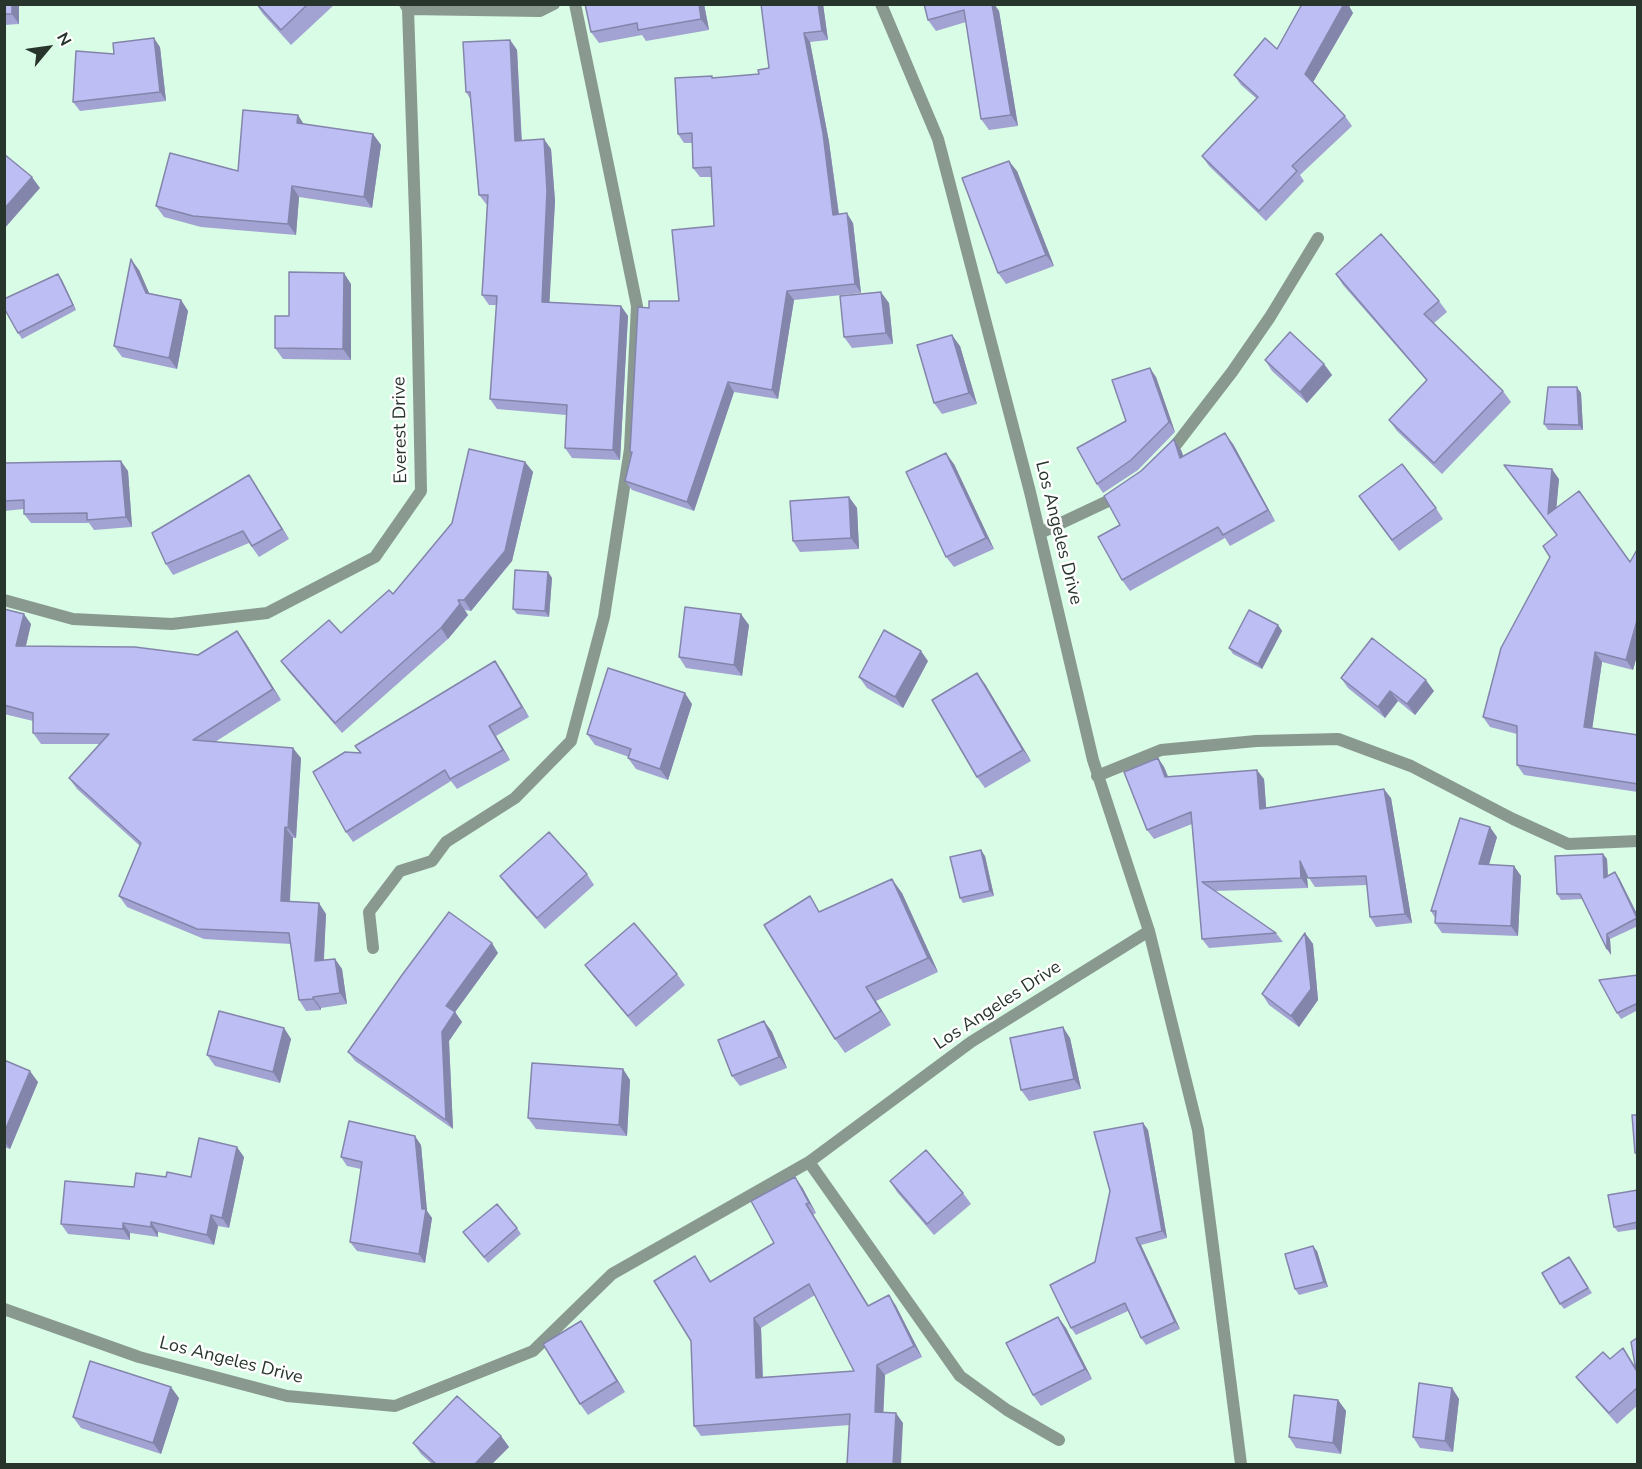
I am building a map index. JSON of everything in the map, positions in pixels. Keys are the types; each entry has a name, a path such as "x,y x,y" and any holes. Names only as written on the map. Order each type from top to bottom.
{"street":[{"path":"407,7 540,11 554,4"},
{"path":"373,948 369,912 400,871 432,861 446,842 515,798 571,741 604,617 630,449 637,306 575,4"},
{"name":"Los Angeles Drive","path":"4,1309 139,1357 287,1396 395,1406 532,1351 612,1274 809,1162 971,1042 1149,931 1097,776 1040,533 938,139 881,4"},
{"name":"Everest Drive","path":"4,600 73,619 172,624 267,613 375,557 421,490 407,7"},
{"path":"1159,461 1175,446 1232,372 1270,317 1318,238"},
{"path":"1040,533 1108,501 1126,488"},
{"path":"1097,776 1161,750 1256,741 1338,739 1411,766 1513,819 1568,844 1638,841"},
{"path":"1149,931 1198,1130 1241,1464"},
{"path":"809,1162 960,1376 1007,1410 1059,1440"}],"building":[{"path":"4,4 12,4 12,14 4,14"},
{"path":"257,4 308,4 281,30"},
{"path":"585,4 699,4 701,19 638,30 637,23 591,32"},
{"path":"761,4 818,4 822,31 804,33 823,133 833,215 847,213 855,284 787,291 772,390 728,382 687,502 625,481 632,452 630,452 638,307 649,308 649,301 679,301 672,230 714,226 711,167 693,168 692,133 678,134 675,78 759,74 758,70 769,68"},
{"path":"924,4 992,4 1011,115 981,119 964,10 928,20"},
{"path":"1302,4 1344,4 1305,74 1345,116 1292,166 1297,171 1259,211 1202,156 1258,97 1234,75 1265,38 1277,49"},
{"path":"154,38 160,92 73,102 76,51 114,54 113,43"},
{"path":"510,40 515,141 544,139 547,191 542,302 621,306 613,450 565,448 567,405 490,399 497,296 482,295 488,195 479,195 470,92 466,92 463,42"},
{"path":"243,110 298,115 297,123 373,134 364,197 292,186 288,224 193,216 156,206 170,153 238,171"},
{"path":"4,154 32,177 4,209"},
{"path":"1009,161 1046,255 998,273 962,178"},
{"path":"1381,234 1439,301 1424,314 1503,391 1434,463 1389,420 1427,380 1336,274"},
{"path":"131,259 146,293 181,300 169,358 114,346"},
{"path":"289,272 344,273 343,349 275,348 275,316 289,316"},
{"path":"58,274 73,305 18,333 4,308 4,299"},
{"path":"881,292 886,333 844,337 840,296"},
{"path":"1290,332 1324,364 1300,392 1265,360"},
{"path":"952,335 969,393 934,403 917,345"},
{"path":"1150,368 1169,422 1131,460 1097,484 1077,448 1126,421 1112,380"},
{"path":"1548,387 1577,387 1579,425 1544,424"},
{"path":"1225,433 1268,510 1223,535 1218,527 1122,580 1098,537 1120,525 1104,496 1141,471 1174,439 1180,458"},
{"path":"469,449 525,462 505,551 464,600 458,600 460,604 441,628 335,723 281,661 329,620 341,633 389,590 393,594 452,523"},
{"path":"946,453 986,538 946,557 906,472"},
{"path":"121,461 126,517 87,520 87,513 24,514 24,500 4,501 4,463"},
{"path":"1402,464 1436,508 1392,540 1359,496"},
{"path":"1504,465 1552,469 1548,514 1579,491 1630,562 1638,548 1638,617 1626,660 1595,652 1584,727 1638,735 1638,784 1517,765 1517,726 1483,717 1501,648 1550,557 1543,546 1557,535"},
{"path":"249,475 282,529 252,546 243,531 166,564 152,533"},
{"path":"849,497 851,538 793,541 790,501"},
{"path":"515,570 548,572 545,611 513,609"},
{"path":"685,607 741,614 734,665 679,657"},
{"path":"4,609 24,614 16,646 135,647 198,655 237,631 273,689 193,740 293,748 281,901 319,903 315,961 335,959 340,993 299,1000 289,933 197,929 119,896 141,843 69,778 109,734 33,733 33,713 4,705"},
{"path":"1249,610 1278,625 1258,664 1229,648"},
{"path":"884,630 921,651 895,697 859,677"},
{"path":"1372,638 1426,680 1407,704 1390,691 1378,707 1341,678"},
{"path":"495,661 522,707 489,726 503,750 450,779 445,770 346,832 313,772 345,752 361,753 355,746"},
{"path":"608,668 685,693 660,769 628,758 631,749 587,734"},
{"path":"977,673 1023,750 977,777 932,700"},
{"path":"1158,758 1165,777 1257,770 1260,809 1384,789 1405,914 1370,917 1366,876 1308,878 1300,861 1301,878 1202,882 1276,933 1202,939 1191,812 1147,830 1124,772"},
{"path":"1460,818 1490,827 1479,864 1514,866 1511,926 1435,923 1436,911 1431,911"},
{"path":"549,832 587,874 537,918 500,876"},
{"path":"981,850 990,891 960,898 950,857"},
{"path":"1603,854 1604,878 1615,872 1637,918 1607,934 1607,949 1580,894 1557,894 1555,856"},
{"path":"892,879 928,958 866,987 881,1011 835,1039 764,925 810,896 819,912"},
{"path":"449,912 492,943 446,1006 455,1012 442,1032 446,1120 348,1052"},
{"path":"634,923 677,974 628,1016 585,965"},
{"path":"1305,933 1311,989 1291,1016 1262,994"},
{"path":"1638,975 1638,1003 1617,1013 1599,980"},
{"path":"219,1011 284,1028 273,1072 207,1055"},
{"path":"764,1021 779,1057 732,1076 718,1040"},
{"path":"1063,1027 1074,1079 1021,1090 1010,1038"},
{"path":"4,1060 30,1071 4,1133"},
{"path":"532,1063 623,1069 619,1125 528,1118"},
{"path":"1632,1115 1638,1115 1638,1153 1635,1153"},
{"path":"349,1121 415,1136 422,1209 426,1209 419,1254 350,1242 362,1162 341,1157"},
{"path":"1143,1123 1162,1231 1136,1238 1175,1322 1141,1338 1125,1303 1071,1328 1050,1285 1095,1262 1110,1191 1094,1132"},
{"path":"199,1138 237,1147 222,1218 211,1215 207,1235 151,1222 151,1227 123,1223 123,1229 61,1224 65,1181 134,1187 136,1173 166,1177 167,1172 191,1177"},
{"path":"926,1150 963,1193 927,1224 890,1181"},
{"path":"795,1177 809,1203 806,1204 868,1306 889,1295 914,1346 877,1365 875,1412 896,1413 893,1464 847,1464 850,1414 694,1426 691,1341 654,1281 695,1256 710,1282 774,1243 751,1201","holes":["809,1284 854,1371 756,1378 754,1318"]},
{"path":"1638,1190 1638,1222 1614,1227 1608,1195"},
{"path":"497,1204 517,1228 484,1257 463,1232"},
{"path":"1313,1246 1324,1282 1295,1289 1285,1254"},
{"path":"1569,1257 1588,1288 1560,1304 1542,1273"},
{"path":"1058,1317 1085,1369 1033,1395 1006,1343"},
{"path":"581,1321 617,1381 580,1404 543,1344"},
{"path":"1638,1337 1638,1387 1609,1413 1576,1377 1603,1352 1610,1359 1623,1348 1636,1370 1631,1342"},
{"path":"90,1361 171,1387 153,1443 73,1417"},
{"path":"1419,1383 1452,1388 1445,1441 1413,1437"},
{"path":"1294,1395 1338,1400 1333,1443 1289,1437"},
{"path":"457,1396 501,1436 475,1464 436,1464 413,1443"}]}
